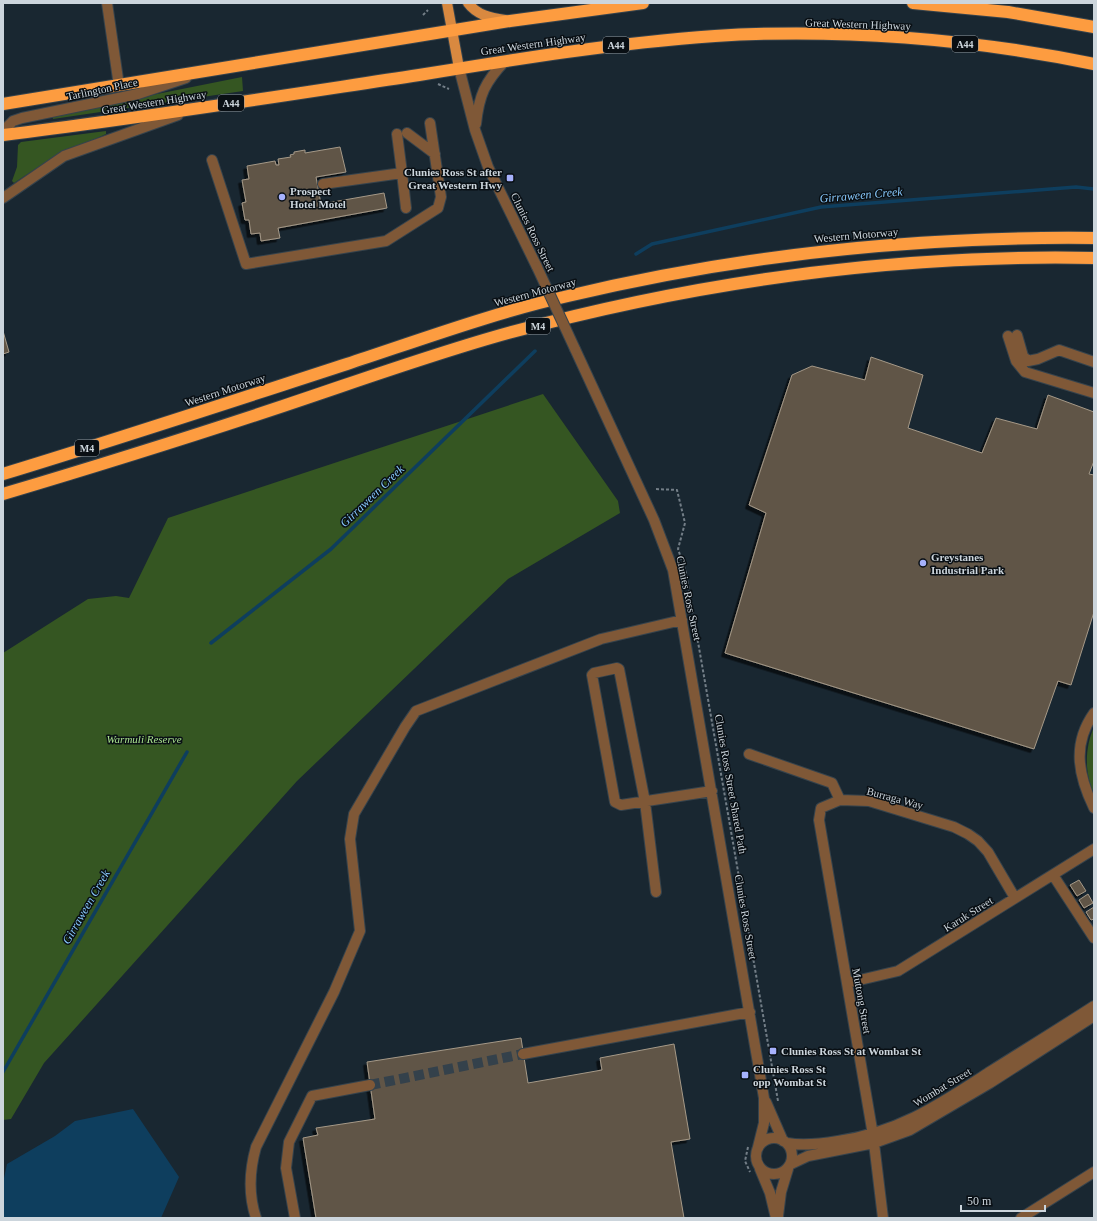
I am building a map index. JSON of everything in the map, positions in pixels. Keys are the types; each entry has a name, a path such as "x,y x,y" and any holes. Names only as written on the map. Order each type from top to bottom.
{"highway":[{"name":"Great Western Highway","path":"3,104 510,21 643,3"},
{"name":"Great Western Highway","path":"913,3 1008,12 1094,27"},
{"name":"Great Western Highway","path":"3,135 193,109 505,61 634,43 717,36 834,35 986,46 1094,64"},
{"name":"Western Motorway","path":"3,474 144,430 472,323 566,296 622,283 770,258 868,246 999,239 1094,238"},
{"name":"M4","path":"3,494 150,449 444,353 543,324 640,301 741,282 870,266 1003,258 1094,258"}],"main road":[{"path":"446,3 459,68"},
{"path":"468,3 477,12 492,18 510,21"}],"street":[{"path":"107,3 119,86"},
{"path":"475,130 482,93 493,74 505,61"},
{"name":"Clunies Ross Street","path":"459,68 475,130 488,166 575,349 666,548 673,570 764,1098 764,1123 754,1144"},
{"name":"Tarlington Place","path":"3,131 13,121 22,118 138,94 207,71"},
{"path":"3,198 64,156 193,109"},
{"path":"212,160 246,264 386,241 438,208 441,197 430,123"},
{"path":"406,208 402,172 402,134 435,154"},
{"path":"323,184 402,172"},
{"path":"1094,362 1059,350 1038,359 1028,361 1023,356 1012,336 1016,361 1025,372 1094,393"},
{"path":"256,1218 250,1200 252,1160 256,1147 334,992 360,931 350,839 354,814 416,711 594,641 682,620"},
{"path":"656,892 645,802 619,669 617,668 594,673 592,675 615,802 621,805 645,802 712,791"},
{"path":"1094,713 1080,739 1078,752 1079,767 1083,783 1094,808"},
{"path":"749,754 832,783 840,800"},
{"name":"Burraga Way","path":"840,800 869,801 954,827 968,834 978,841 988,852 1015,898"},
{"name":"Muttong Street","path":"840,800 821,808 819,820 874,1139 883,1218"},
{"name":"Karuk Street","path":"847,983 898,971 1094,849"},
{"path":"1053,875 1094,938"},
{"name":"Wombat Street","path":"785,1142 818,1144 874,1139 925,1113 1094,1006"},
{"path":"523,1054 750,1012"},
{"name":"Wombat Street","path":"789,1166 808,1156 910,1130 926,1122 1094,1016"},
{"path":"295,1218 286,1168 289,1142 312,1096 370,1085"},
{"name":"Clunies Ross Street","path":"764,1098 785,1142"},
{"path":"773,1138 785,1142 792,1152 781,1192 777,1218 770,1193 756,1171 754,1144 773,1138"},
{"path":"756,1171 777,1175 789,1166"},
{"path":"1021,1218 1094,1172"}],"path":[{"path":"423,15 428,10"},
{"path":"436,82 449,88"},
{"name":"Clunies Ross Street Shared Path","path":"656,489 677,490 685,523 678,549 686,573 779,1105"},
{"path":"754,1144 745,1161 756,1171"}],"green space":[{"path":"242,77 243,91 53,119 52,115"},
{"path":"106,131 106,134 49,160 14,183 12,181 17,167 18,145 21,142"},
{"name":"Warmuli Reserve","path":"543,394 618,501 620,513 508,579 297,781 44,1063 11,1119 3,1120 3,653 88,599 116,596 129,598 168,518"},
{"path":"1094,727 1094,793 1087,769 1087,751"}],"water":[{"path":"133,1109 179,1177 161,1218 3,1218 3,1183 7,1164 55,1136 75,1121"}],"building":[{"name":"Prospect Hotel Motel","path":"340,147 346,172 316,177 321,204 384,193 387,208 278,228 280,238 261,241 260,233 251,234 249,220 245,220 242,203 246,202 242,180 249,179 247,166 275,161 276,165 279,165 278,159 291,157 290,155 294,154 294,152 305,150 305,153"},
{"path":"3,331 9,352 3,354"},
{"name":"Greystanes Industrial Park","path":"871,357 923,375 908,428 982,453 996,418 1037,429 1048,395 1094,412 1094,461 1089,474 1094,475 1094,612 1071,685 1058,681 1034,749 725,653 766,513 749,505 792,375 812,366 865,380"},
{"path":"1079,880 1086,891 1077,896 1070,885"},
{"path":"1088,894 1093,903 1084,908 1079,900"},
{"path":"1094,907 1094,919 1091,920 1086,912"},
{"path":"521,1038 528,1083 602,1070 600,1058 674,1044 690,1139 671,1142 684,1218 316,1218 303,1138 318,1135 316,1128 375,1119 367,1062"}],"waterway":[{"name":"Girraween Creek","path":"636,254 652,244 821,207 1076,187 1094,189"},
{"name":"Girraween Creek","path":"211,643 331,549 535,351"},
{"name":"Girraween Creek","path":"3,1072 187,752"}],"tunnel":[{"path":"370,1085 523,1054"}],"place":[{"name":"Clunies Ross St after Great Western Hwy","path":"510,178"},
{"name":"Prospect Hotel Motel","path":"282,197"},
{"name":"Greystanes Industrial Park","path":"923,563"},
{"name":"Clunies Ross St at Wombat St","path":"773,1051"},
{"name":"Clunies Ross St opp Wombat St","path":"745,1075"}]}
